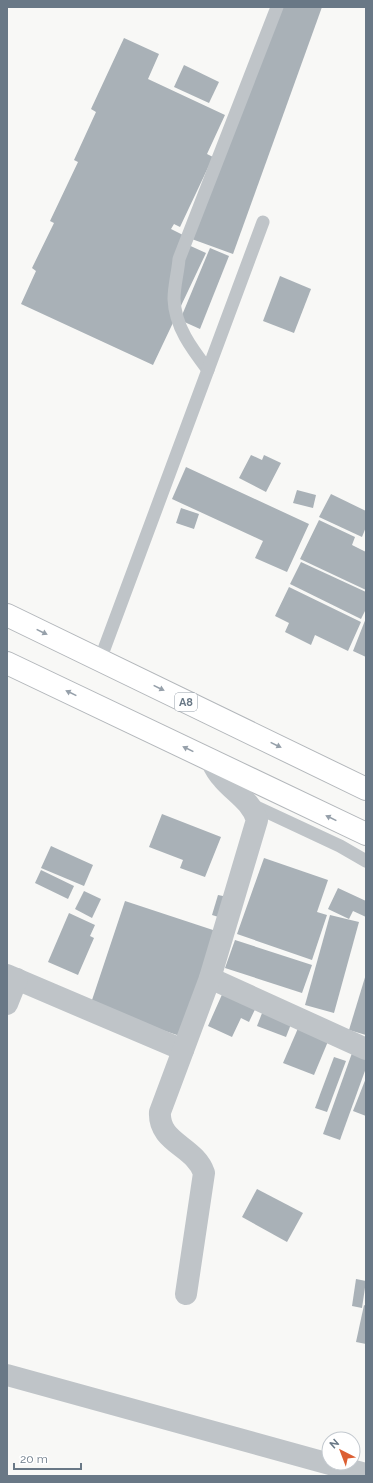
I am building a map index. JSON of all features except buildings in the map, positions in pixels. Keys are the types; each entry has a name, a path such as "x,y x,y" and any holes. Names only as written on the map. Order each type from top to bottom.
{"highway":[{"name":"A8","path":"7,614 366,789"},
{"path":"7,663 366,834"}],"street":[{"path":"186,1294 204,1173 197,1159 164,1132 159,1122 160,1112 210,978 257,820 254,811 248,803 224,780 211,760"},
{"path":"7,1004 12,977 182,1050"},
{"path":"210,978 366,1049"},
{"path":"7,1375 366,1474"}],"lane":[{"path":"208,370 188,342 176,316 174,298 179,259 277,7"},
{"path":"100,660 263,222"},
{"path":"248,803 340,846 366,861"}]}
